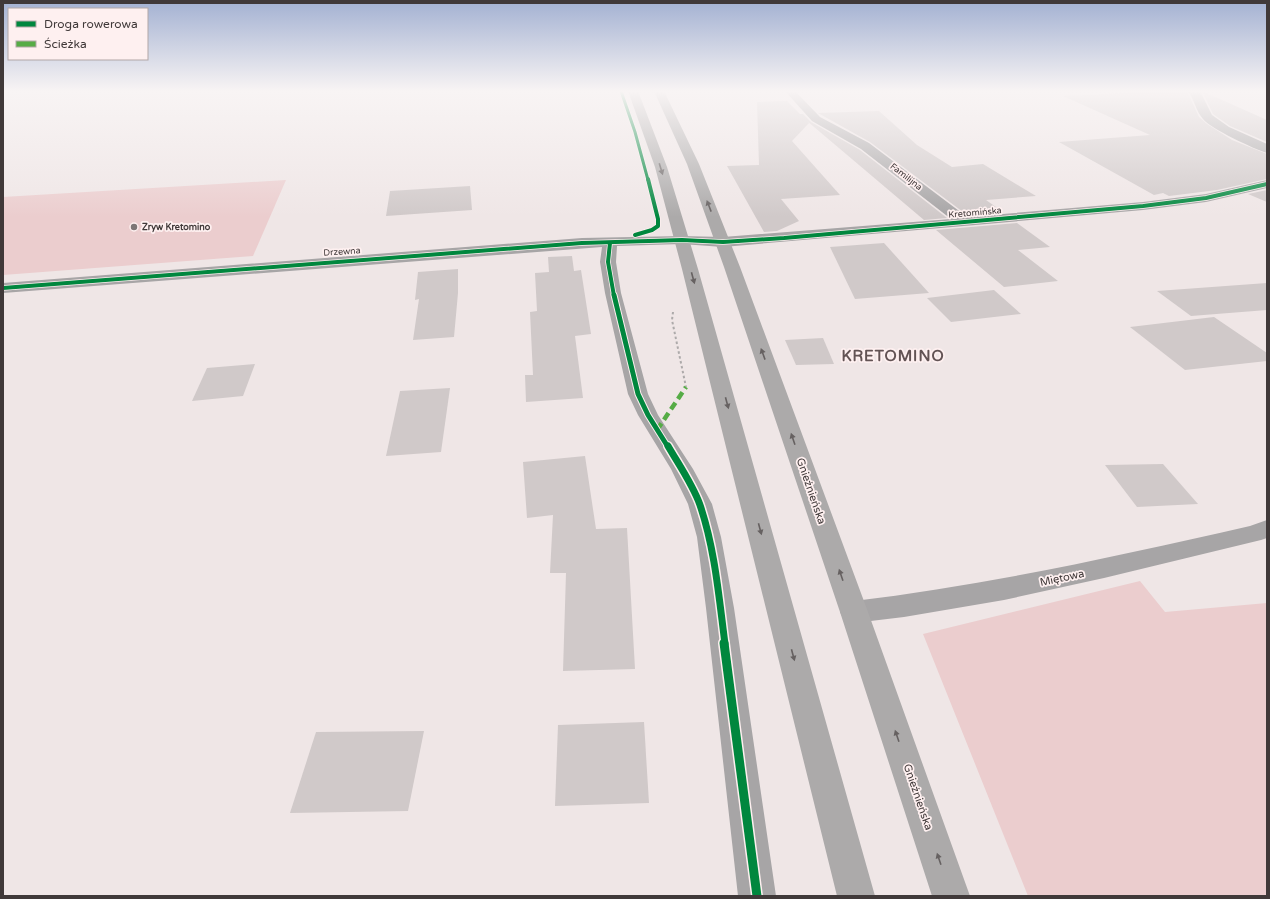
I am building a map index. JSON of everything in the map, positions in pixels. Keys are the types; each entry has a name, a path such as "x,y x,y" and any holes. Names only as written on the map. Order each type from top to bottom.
{"main road":[{"path":"649,133 682,240 786,627 856,896"},
{"name":"Gnieźnieńska","path":"679,133 693,164 723,242 854,612 951,896"}],"street":[{"name":"Familijna","path":"841,133 871,150 964,222"},
{"path":"1233,133 1267,149"},
{"name":"Kretomińska","path":"682,240 723,242 792,238 964,222 1189,200 1267,184"},
{"name":"Drzewna","path":"3,288 558,245 682,240"},
{"path":"610,243 608,262 613,293 638,394 648,415 682,469 700,504 709,537 720,608 757,896"},
{"name":"Miętowa","path":"854,612 912,606 1006,590 1252,534 1267,529"}],"path":[{"path":"674,306 672,320 686,388"}],"shaded area":[{"name":"Zryw Kretomino","path":"286,180 253,256 3,275 3,197"},
{"path":"1140,581 1165,612 1267,603 1267,896 1028,896 923,634"}],"building":[{"path":"758,133 800,133 792,141 840,195 781,199 799,221 777,231 764,232 727,166 759,165"},
{"path":"821,133 830,133 860,150 947,218 924,220"},
{"path":"854,133 904,133 917,145 952,167 983,164 1036,196 986,200 1003,212 967,215 870,142"},
{"path":"1145,133 1221,133 1232,140 1267,154 1267,179 1217,190 1169,196 1163,193 1154,195 1059,142 1150,135"},
{"path":"1246,133 1267,133 1267,142"},
{"path":"470,186 472,210 386,216 390,191"},
{"path":"1267,190 1267,202 1248,194"},
{"path":"1017,223 1050,247 1018,250 1058,281 1004,287 936,230"},
{"path":"884,243 929,293 855,299 830,247"},
{"path":"572,256 574,271 581,270 591,334 575,336 583,398 526,402 525,375 533,375 530,312 537,311 535,273 549,272 548,257"},
{"path":"458,269 458,293 454,337 413,340 419,299 415,300 418,272"},
{"path":"1267,283 1267,310 1191,316 1157,291"},
{"path":"994,290 1021,314 951,322 927,298"},
{"path":"1214,317 1267,353 1267,361 1185,370 1130,327"},
{"path":"823,338 834,364 796,365 785,340"},
{"path":"255,364 243,396 192,401 207,368"},
{"path":"450,388 441,452 386,456 400,391"},
{"path":"585,456 596,529 627,528 635,669 563,671 566,573 550,573 553,515 527,518 523,462"},
{"path":"1163,464 1198,504 1137,507 1105,465"},
{"path":"644,722 649,803 555,806 558,725"},
{"path":"424,731 408,811 290,813 316,732"}],"marked path":[{"path":"657,430 686,387"}],"cycle path":[{"path":"635,133 658,219 658,226 652,230 635,235"},
{"path":"3,288 582,243 682,240 723,242 784,238 1143,206 1206,198 1267,184"},
{"path":"610,243 608,262 613,293 638,394 648,415 682,469 700,504 709,537 720,608 757,896"}],"place":[{"name":"Zryw Kretomino","path":"134,227"}],"district":[{"name":"KRETOMINO","path":"893,356"}]}
